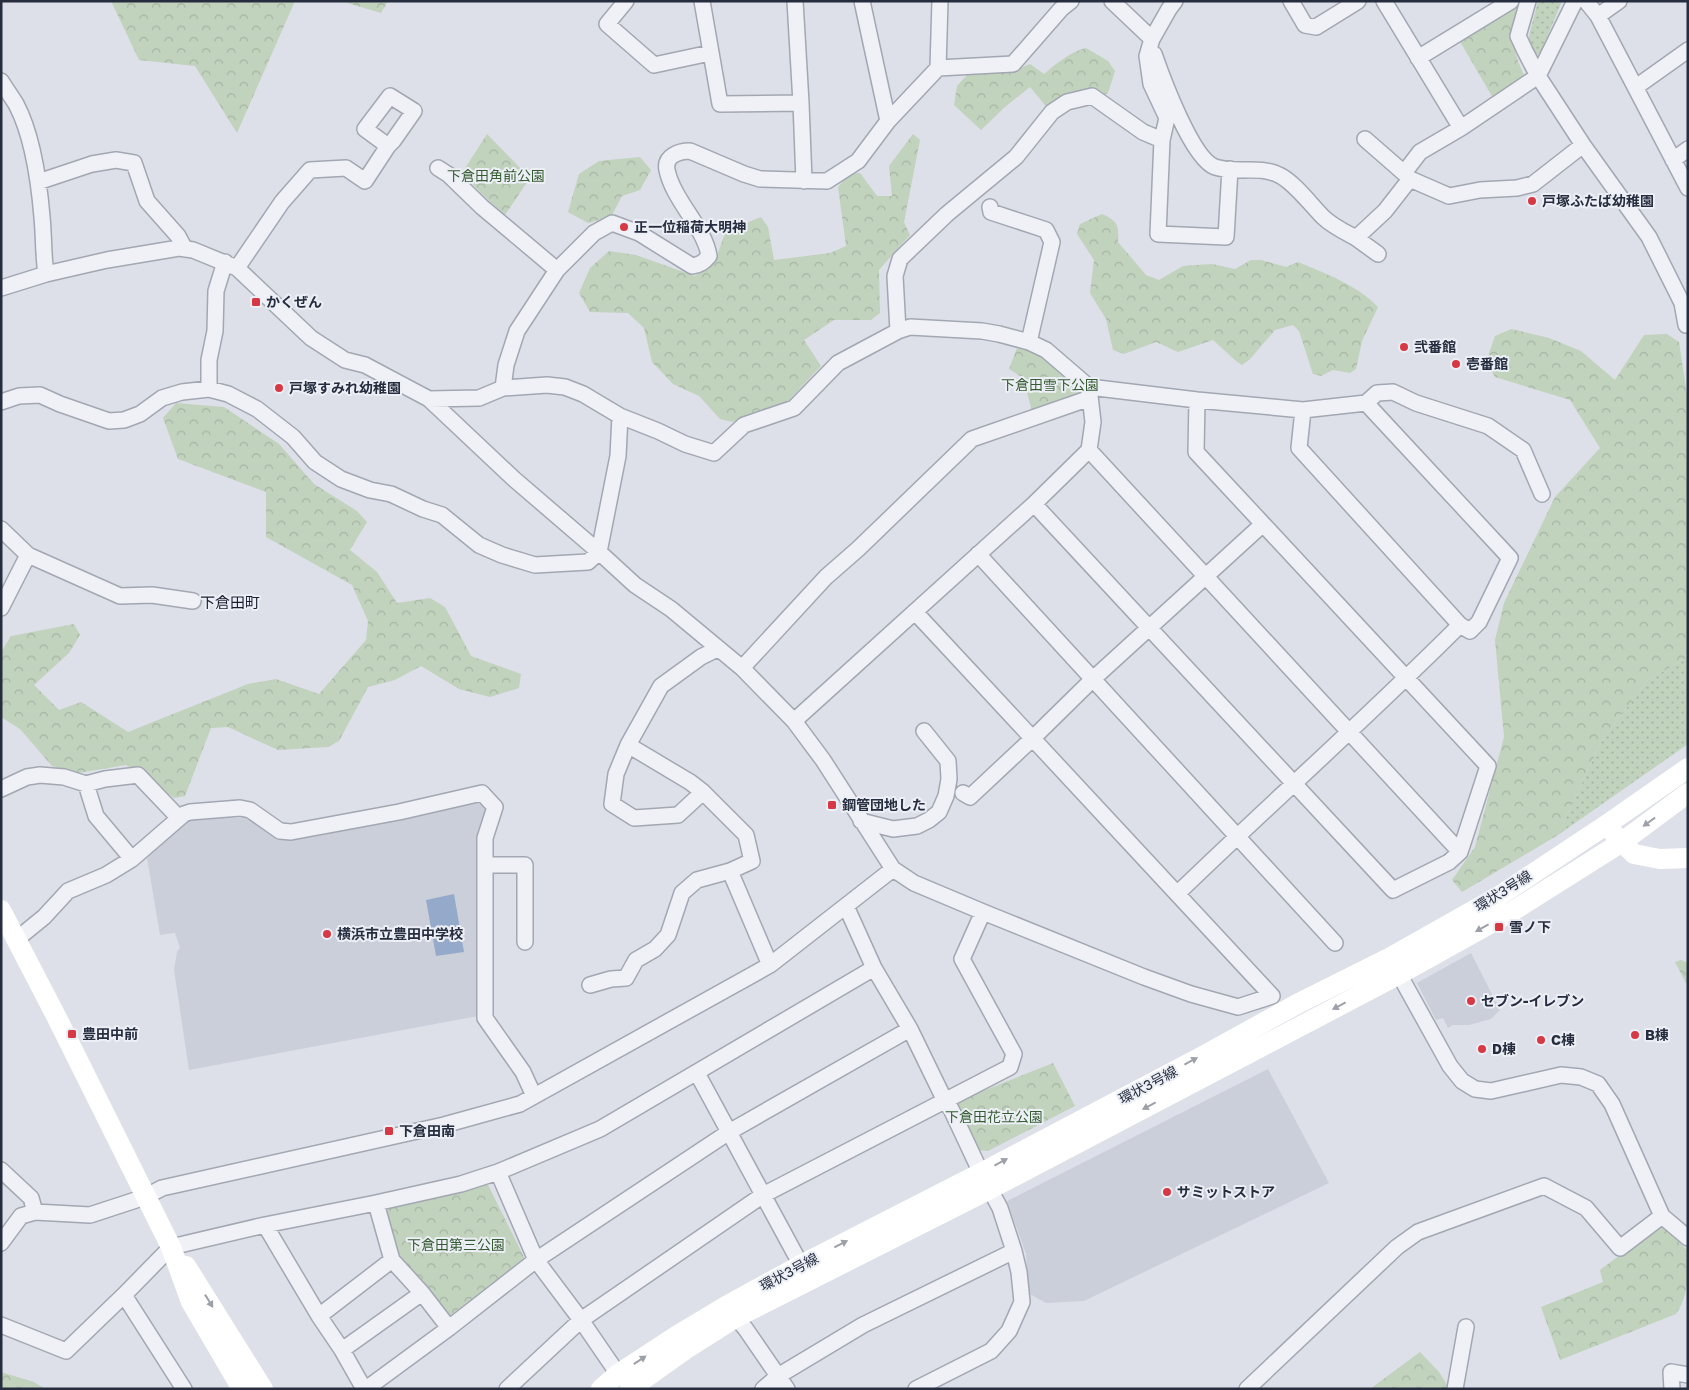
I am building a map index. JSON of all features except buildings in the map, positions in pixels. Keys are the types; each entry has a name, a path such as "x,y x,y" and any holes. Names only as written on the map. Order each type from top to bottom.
{"street":[{"path":"626,1 607,24 654,64 710,53"},
{"path":"702,1 720,104 801,103"},
{"path":"795,1 804,181"},
{"path":"862,1 888,121"},
{"path":"503,388 506,365 517,331 557,270 594,234 612,224 639,233 692,266 705,262 709,256 706,244 674,189 666,168 669,159 676,153 690,151 760,179 827,181 858,162 888,121 938,68 940,1"},
{"path":"938,68 1013,64 1061,9 1071,1"},
{"path":"1112,1 1151,42 1163,80 1193,144 1204,158 1214,167 1267,170 1281,176 1307,199 1325,219 1378,254"},
{"path":"1175,1 1168,9 1151,42 1147,56 1151,84 1167,118 1162,140 1158,234 1226,237 1230,169"},
{"path":"1291,1 1305,25 1316,27 1358,1"},
{"path":"1384,1 1461,128"},
{"path":"1418,58 1511,1"},
{"path":"1528,1 1518,36 1538,76 1582,145 1649,237 1682,303 1686,325"},
{"path":"1356,238 1384,211 1420,152 1461,128 1538,76 1575,1"},
{"path":"1586,1 1598,16 1688,188"},
{"path":"1598,16 1619,1"},
{"path":"1636,87 1688,50"},
{"path":"1,81 16,105 26,129 36,168 42,217 42,253 46,274"},
{"path":"898,331 894,276 900,259 947,214 1016,157 1052,112 1067,102 1092,96 1143,132 1162,140"},
{"path":"1365,139 1407,176 1449,196 1480,190 1517,188 1533,184 1582,145"},
{"path":"209,389 209,360 215,331 216,292 231,265 310,170 346,168 365,181 388,146"},
{"path":"1673,160 1688,149"},
{"path":"38,182 92,164 116,160 134,163 147,200 178,236 185,249"},
{"path":"438,168 450,176 482,207 557,270"},
{"path":"990,207 991,212 1046,230 1052,242 1029,342"},
{"path":"1,288 46,274 179,248 193,250 231,265 311,338 345,360 365,365 429,399 514,479 635,585 671,609 742,668 794,721 823,760 893,869 914,883 983,912 1191,994 1238,1007 1272,996 916,612"},
{"path":"429,399 455,400 479,398 503,388 546,385 565,387 583,394 620,416 685,444 714,453 744,424 794,408 838,363 898,331 910,327 982,331 1029,342 1046,350 1089,393 1093,422 1089,450 1034,504 794,721"},
{"path":"1,402 19,396 40,395 108,421 124,420 140,414 162,398 182,392 209,389 228,394 257,409 293,437 315,462 341,479 370,490 391,494 422,509 442,515 480,545 502,555 535,565 588,562 599,552 618,456 620,416"},
{"path":"742,668 826,577 858,550 972,439 1089,393 1197,400 1303,410 1366,403 1377,393 1393,392 1416,403 1488,426 1523,450 1542,494"},
{"path":"1034,504 1393,890 1449,862 1460,852 1488,766 1196,452 1197,400"},
{"path":"1303,410 1299,448 1460,624 1470,631 1479,622 1510,558 1366,403"},
{"path":"1089,450 1460,852"},
{"path":"963,793 970,797 1093,679 1262,524"},
{"path":"1,529 28,555 120,596 152,595 193,601"},
{"path":"978,554 1335,943"},
{"path":"1,608 28,555"},
{"path":"1178,894 1237,836 1406,679 1460,624"},
{"path":"703,792 678,815 634,818 612,804 616,774 628,746 661,686 701,657 717,649"},
{"path":"861,821 901,828 917,826 939,812 950,780 948,761 924,731"},
{"path":"590,986 611,979 626,978 636,960 655,950 668,935 682,893 697,880 730,871 752,862 746,835 703,792 690,782 628,746"},
{"name":"環状3号線","path":"1394,966 1606,826 1688,768"},
{"path":"1,789 26,778 40,775 64,777 86,784 105,779 138,775 178,817"},
{"path":"86,784 96,816 132,859"},
{"path":"10,937 44,917 68,891 106,875 132,859 178,817 190,812 240,808 250,810 280,831 291,832 399,812 482,793 495,807 485,838 486,1018 523,1072 534,1096"},
{"name":"環状3号線","path":"601,1389 624,1382 676,1336 730,1312 985,1181 1299,1003 1394,966 1513,911 1622,842 1688,794"},
{"path":"1606,826 1634,854 1660,858 1688,858"},
{"path":"485,865 526,865 524,942"},
{"path":"1,1243 21,1216 35,1212 90,1216 145,1197 162,1188 444,1125 520,1104 770,965 893,869"},
{"path":"730,871 770,965"},
{"path":"846,906 874,968 910,1030 944,1101 951,1109 1000,1208 1019,1272 1022,1302 1009,1331 991,1351 916,1389"},
{"path":"1,910 10,937 171,1247 191,1302 242,1389"},
{"path":"507,1389 581,1320 763,1195 1010,1066 1014,1054 962,959 983,912"},
{"path":"1394,966 1450,1066 1462,1082 1475,1089 1490,1091 1561,1075 1581,1077 1598,1084 1612,1104 1662,1216 1688,1238"},
{"path":"1,1326 66,1351 171,1247 265,1225 462,1184 498,1172 600,1129 874,968"},
{"path":"265,1225 365,1389 449,1328 536,1260 729,1132 910,1030"},
{"path":"697,1073 801,1265"},
{"path":"1,1170 30,1198 35,1212"},
{"path":"498,1172 536,1260 624,1382"},
{"name":"環状3号線","path":"730,1312 801,1265 985,1181"},
{"path":"1247,1389 1397,1247 1418,1232 1544,1186 1586,1208 1620,1248 1662,1216"},
{"path":"376,1203 392,1260 422,1293 449,1328"},
{"path":"171,1247 191,1272 263,1389"},
{"path":"763,1389 782,1383 863,1325 1014,1251"},
{"path":"319,1316 392,1260"},
{"path":"342,1350 422,1293"},
{"path":"124,1295 184,1389"},
{"path":"730,1312 745,1328 782,1383"},
{"path":"1455,1389 1466,1327"},
{"path":"1672,1389 1671,1372 1688,1375"}],"shaded area":[{"name":"横浜市立豊田中学校","path":"479,800 488,810 478,1016 189,1070 174,970 177,952 180,948 175,933 160,935 147,858 189,818 248,818 282,837"},
{"path":"1471,953 1500,1010 1491,1019 1469,1025 1453,1025 1448,1028 1443,1018 1436,1020 1417,983"},
{"name":"サミットストア","path":"1268,1069 1329,1183 1084,1301 1046,1303 1028,1293 1026,1254 1007,1201"}],"green space":[{"path":"111,1 295,1 237,133 195,66 139,60"},
{"path":"341,1 388,1 381,13"},
{"path":"1538,1 1562,1 1542,49 1539,54 1535,54 1528,40"},
{"path":"1522,4 1514,42 1517,58 1526,79 1493,98 1458,38 1515,5"},
{"path":"1086,48 1108,61 1115,71 1108,93 1096,99 1045,105 1030,87 981,130 954,105 957,86 968,74 1018,69 1030,64 1044,74 1069,55"},
{"name":"下倉田角前公園","path":"487,134 530,178 505,215 462,173"},
{"path":"913,134 920,140 904,222 910,235 879,270 880,313 871,320 834,320 804,340 821,366 786,403 733,422 720,419 699,396 673,384 652,362 644,328 628,313 590,312 579,293 590,268 609,251 636,255 695,276 716,258 726,231 761,217 768,227 774,260 830,253 846,246 838,187 849,174 860,173 877,196 892,196 889,166"},
{"path":"640,157 651,170 640,190 622,196 611,217 588,223 568,212 579,174 599,161"},
{"path":"1102,214 1114,221 1118,228 1118,242 1146,275 1159,280 1183,266 1212,264 1235,269 1251,260 1261,260 1286,267 1298,262 1351,286 1378,307 1362,341 1356,369 1350,373 1333,370 1321,376 1313,374 1299,331 1293,325 1275,330 1250,359 1242,365 1213,340 1178,352 1156,342 1124,354 1113,350 1106,319 1090,293 1094,260 1077,234 1080,224"},
{"path":"1511,329 1549,338 1581,351 1615,380 1644,335 1667,334 1679,342 1688,401 1688,657 1648,680 1602,740 1558,835 1462,892 1452,880 1475,847 1504,737 1495,640 1504,603 1555,497 1600,448 1570,400 1495,377 1486,362 1495,336"},
{"name":"下倉田雪下公園","path":"1019,343 1037,350 1080,383 1083,396 1033,415 1024,381 1009,369"},
{"path":"176,403 224,407 279,444 314,484 357,511 367,522 350,550 377,572 397,603 430,598 445,607 471,656 521,674 519,688 490,697 459,689 421,666 395,680 368,687 339,741 328,747 278,750 228,727 211,728 185,796 174,798 141,773 126,765 78,773 52,766 20,729 1,717 1,652 11,636 74,624 80,635 69,653 34,685 59,710 81,702 128,732 248,684 276,679 319,694 366,640 368,621 352,585 266,537 266,492 178,459 163,418"},
{"path":"1688,657 1688,744 1558,835 1602,740 1648,680"},
{"path":"1681,960 1688,963 1688,987 1675,962"},
{"name":"下倉田花立公園","path":"1053,1063 1075,1106 988,1151 978,1150 958,1107 960,1100"},
{"name":"下倉田第三公園","path":"487,1183 525,1259 447,1318 398,1258 387,1211 391,1206"},
{"path":"1661,1224 1688,1251 1686,1292 1676,1314 1560,1360 1541,1307 1603,1282 1600,1270"},
{"path":"1420,1352 1439,1372 1450,1389 1370,1389"},
{"path":"1,1372 34,1382 45,1389 1,1389"}],"water":[{"path":"454,894 464,952 436,956 426,900"}],"place":[{"name":"戸塚ふたば幼稚園","path":"1532,201"},
{"name":"正一位稲荷大明神","path":"624,227"},
{"name":"かくぜん","path":"256,302"},
{"name":"弐番館","path":"1404,347"},
{"name":"壱番館","path":"1456,364"},
{"name":"戸塚すみれ幼稚園","path":"279,388"},
{"name":"鋼管団地した","path":"832,805"},
{"name":"雪ノ下","path":"1499,927"},
{"name":"横浜市立豊田中学校","path":"327,934"},
{"name":"セブン-イレブン","path":"1471,1001"},
{"name":"豊田中前","path":"72,1034"},
{"name":"B棟","path":"1635,1035"},
{"name":"C棟","path":"1541,1040"},
{"name":"D棟","path":"1482,1049"},
{"name":"下倉田南","path":"389,1131"},
{"name":"サミットストア","path":"1167,1192"}],"district":[{"name":"下倉田町","path":"230,603"}]}
